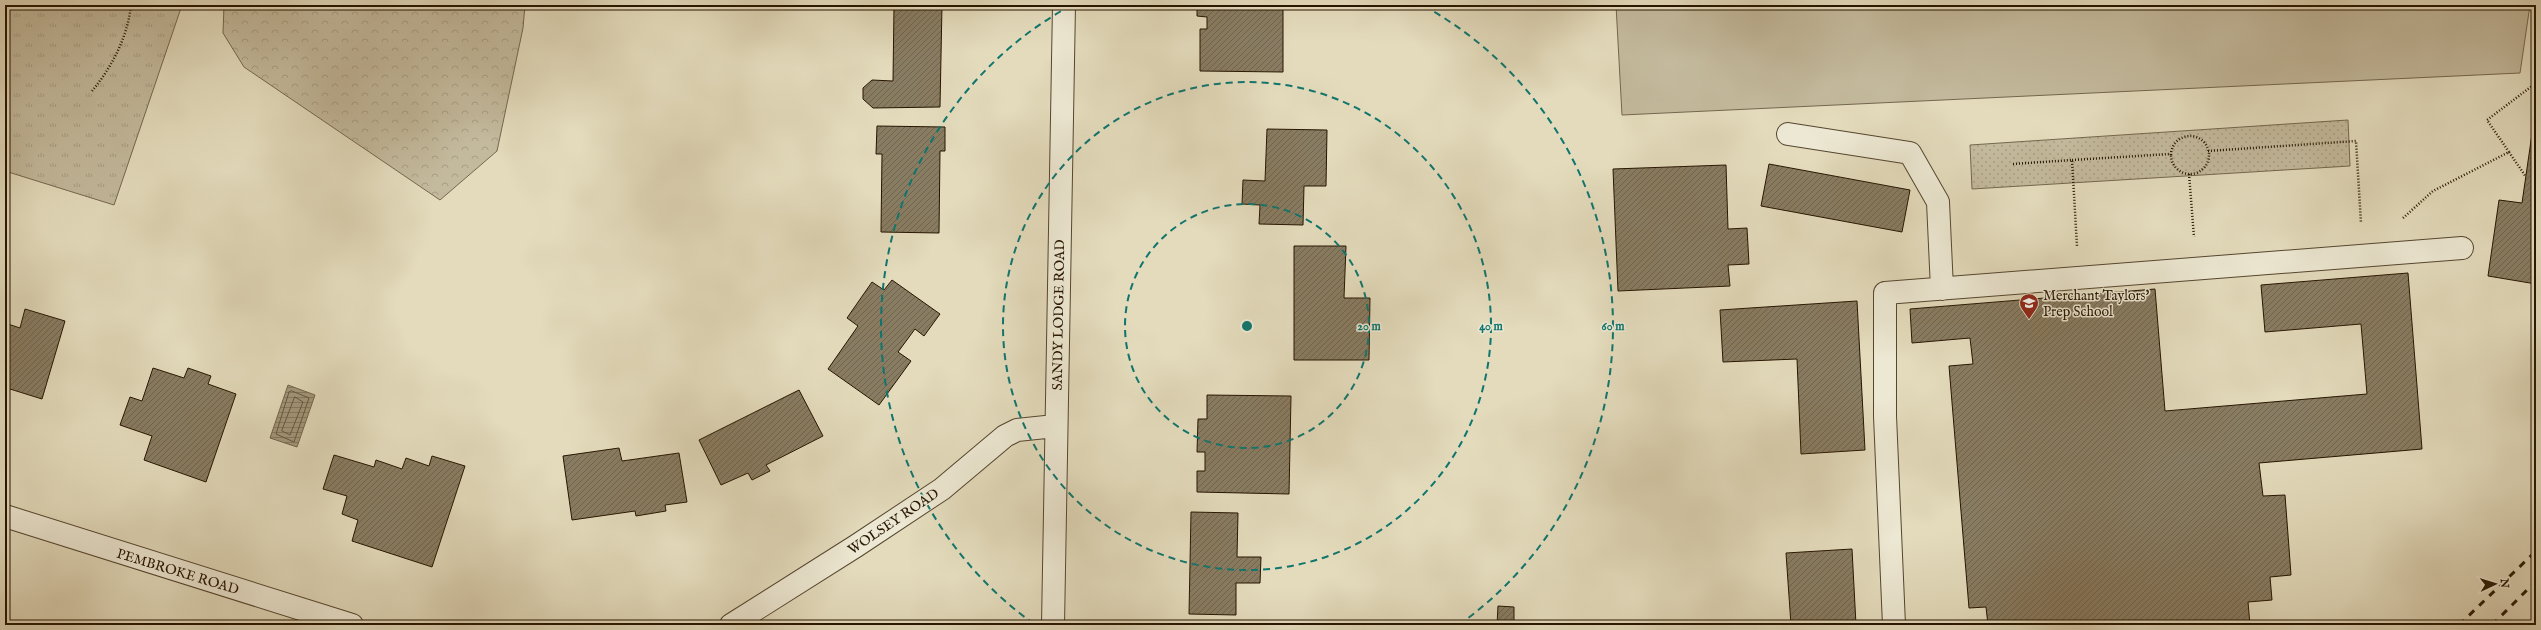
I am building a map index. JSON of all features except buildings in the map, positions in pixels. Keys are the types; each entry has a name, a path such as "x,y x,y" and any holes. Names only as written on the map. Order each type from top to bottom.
{"street":[{"name":"SANDY LODGE ROAD","path":"1053,625 1055,426 1064,5"},
{"path":"1788,134 1910,153 1938,202 1942,289"},
{"path":"1894,625 1885,416 1885,292 1942,289 2462,248"},
{"name":"WOLSEY ROAD","path":"731,625 856,546 942,489 1005,436 1016,430 1055,426"},
{"name":"PEMBROKE ROAD","path":"5,516 352,625"}],"path":[{"path":"92,91 105,75 117,54 131,5"},
{"path":"2526,177 2487,120 2536,83"},
{"path":"2185,136 2191,136 2202,141 2208,151 2204,167 2189,174 2178,170 2170,154 2175,143 2185,136"},
{"path":"2208,151 2356,141 2363,255"},
{"path":"2363,255 2432,191 2509,152"},
{"path":"2012,164 2170,154"},
{"path":"2072,160 2079,278"},
{"path":"2189,174 2196,269"}],"green space":[{"path":"5,5 182,5 114,205 5,171"},
{"path":"224,5 525,5 523,28 497,151 440,200 244,67 223,33"},
{"path":"1616,5 2530,5 2520,73 1622,115"},
{"path":"2348,120 2350,166 1972,189 1970,145"}],"water":[{"path":"288,385 315,395 297,447 270,438"}],"railway":[{"path":"2459,625 2536,551"},
{"path":"2492,625 2536,581"}],"place":[{"name":"Merchant Taylors' Prep School","path":"2029,320"}]}
